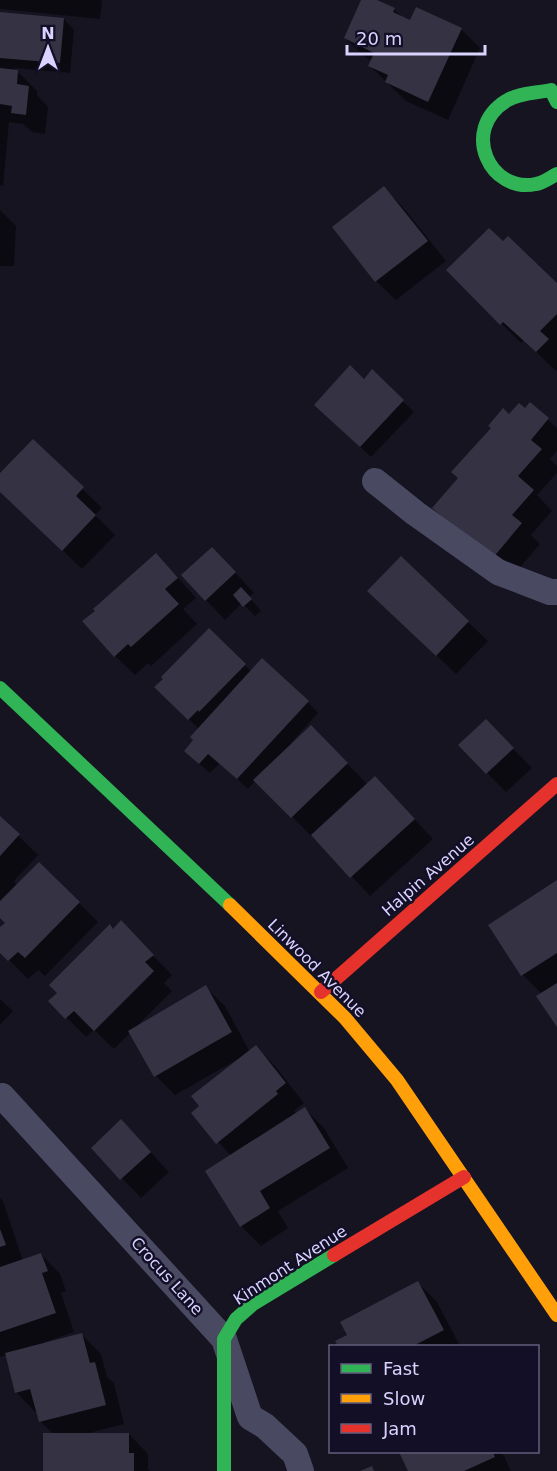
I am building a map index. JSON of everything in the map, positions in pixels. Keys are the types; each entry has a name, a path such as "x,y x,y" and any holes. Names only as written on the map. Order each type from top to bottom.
{"street":[{"path":"557,102 551,90 506,101 495,109 487,120 482,134 487,161 494,171 515,184 529,185 543,182 557,174"},
{"name":"Linwood Avenue","path":"0,688 321,992 397,1080 557,1316"},
{"name":"Halpin Avenue","path":"321,992 557,784"},
{"name":"Kinmont Avenue","path":"224,1339 236,1319 254,1304 464,1177"},
{"path":"224,1339 224,1471"}],"lane":[{"path":"375,481 415,513 498,572 550,592 557,592"},
{"name":"Crocus Lane","path":"2,1096 224,1339 250,1418 265,1426 295,1454 301,1471"}],"building":[{"path":"361,0 377,0 395,8 393,12 410,20 416,7 462,28 428,102 385,82 388,75 368,66 374,53 344,38"},
{"path":"0,12 64,18 60,63 0,58"},
{"path":"0,68 18,70 17,84 29,86 26,115 11,113 12,106 0,104"},
{"path":"384,186 428,241 375,282 332,227"},
{"path":"489,228 503,241 508,236 557,283 557,314 540,331 549,339 536,352 503,322 500,325 446,270"},
{"path":"350,365 364,379 372,369 404,400 360,447 314,405"},
{"path":"530,402 549,418 531,440 542,449 518,476 534,490 512,515 522,523 492,559 432,508 458,478 451,472 491,428 488,426 503,408 509,414 519,403 525,408"},
{"path":"33,439 84,487 76,496 96,515 62,551 0,492 0,473"},
{"path":"212,547 236,572 205,601 181,575"},
{"path":"156,553 178,578 165,589 179,604 131,647 128,644 114,657 82,621"},
{"path":"401,556 469,621 436,656 367,591"},
{"path":"241,587 252,599 243,607 233,595"},
{"path":"209,628 246,664 199,712 198,710 188,720 154,687"},
{"path":"262,658 309,701 237,779 208,754 199,764 184,751 193,740 190,737"},
{"path":"486,719 514,748 486,774 458,745"},
{"path":"311,725 348,763 291,818 253,780"},
{"path":"375,776 415,819 350,878 311,835"},
{"path":"0,816 20,834 0,856"},
{"path":"39,862 80,902 25,958 18,952 8,961 0,953 0,927 5,923 0,918 0,901"},
{"path":"557,880 557,953 521,976 488,925"},
{"path":"121,920 154,955 145,962 154,971 94,1031 74,1011 65,1019 48,1001 57,993 49,985 110,924 113,929"},
{"path":"557,983 557,1027 536,996"},
{"path":"206,985 232,1032 154,1077 128,1031"},
{"path":"256,1045 286,1083 276,1091 278,1094 216,1144 191,1113 199,1106 191,1096"},
{"path":"305,1107 330,1148 260,1191 270,1208 240,1227 205,1171"},
{"path":"121,1119 151,1152 120,1180 91,1148"},
{"path":"0,1229 6,1245 0,1247"},
{"path":"41,1253 48,1271 42,1273 56,1313 0,1332 0,1267"},
{"path":"418,1281 444,1330 415,1345 337,1345 335,1341 347,1335 340,1322"},
{"path":"82,1333 90,1363 95,1362 106,1405 39,1422 30,1389 15,1393 5,1353"},
{"path":"43,1433 129,1433 129,1453 134,1453 134,1471 43,1471"},
{"path":"399,1453 493,1453 495,1457 464,1471 408,1471"},
{"path":"372,1466 374,1471 360,1471"}],"traffic: fast":[{"path":"557,102 551,90 511,98 492,113 485,128 483,143 486,157 494,170 505,179 520,184 536,184 557,174"},
{"path":"0,688 230,905"},
{"path":"224,1471 224,1339 236,1319 253,1304 334,1255"}],"traffic: slow":[{"path":"230,905 345,1018 397,1080 557,1315"}],"traffic: jam":[{"path":"321,992 557,784"},
{"path":"334,1255 464,1177"}]}
